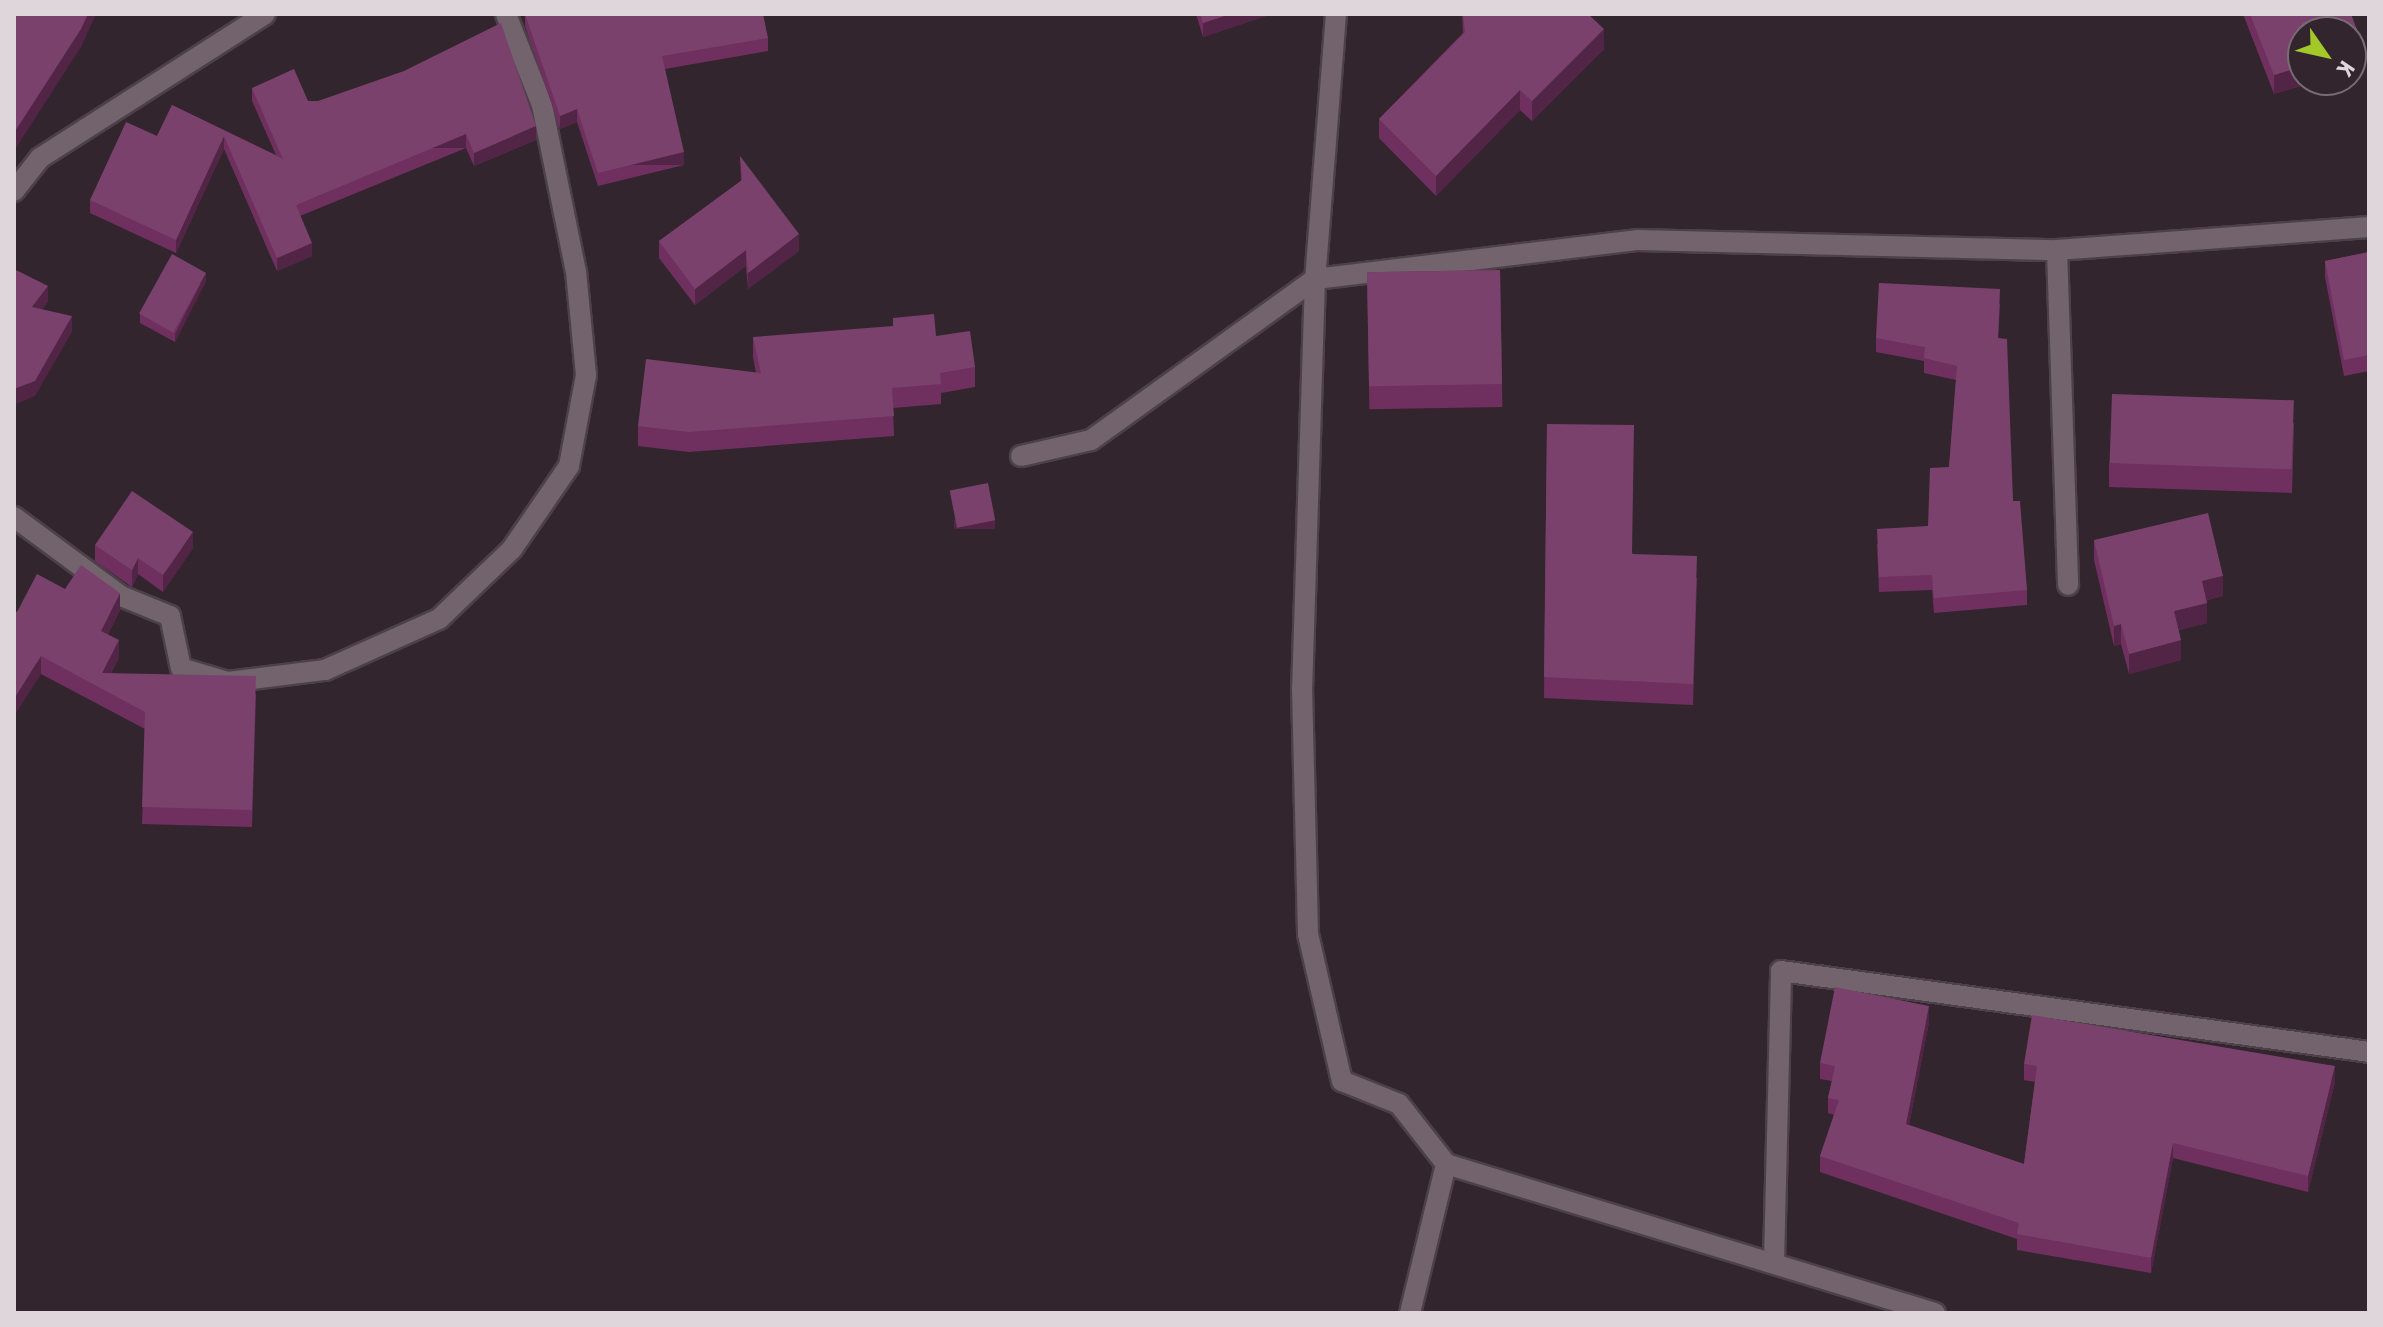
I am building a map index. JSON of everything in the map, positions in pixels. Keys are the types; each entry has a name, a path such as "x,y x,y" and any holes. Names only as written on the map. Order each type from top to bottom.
{"street":[{"path":"14,191 40,158 265,14"},
{"path":"14,517 121,596 170,616 181,668 228,682 325,670 439,619 512,549 569,466 586,375 576,272 542,105 506,14"},
{"path":"1336,14 1315,279 1302,687 1308,934 1342,1081 1399,1104 1446,1164 1935,1313"},
{"path":"1021,456 1091,440 1315,279 1637,240 2057,250 2369,227"},
{"path":"2057,250 2068,585"},
{"path":"1774,1262 1781,971 2369,1052"},
{"path":"1410,1313 1446,1164"}],"building":[{"path":"14,14 88,14 14,133"},
{"path":"525,14 763,14 768,38 662,56 684,152 598,173 577,109 560,116"},
{"path":"1200,14 1230,14 1203,23"},
{"path":"1463,14 1588,14 1604,29 1532,101 1520,90 1436,176 1379,119 1465,32"},
{"path":"2250,14 2351,14 2287,16 2287,71 2274,75"},
{"path":"501,23 536,126 474,153 466,134 296,205 312,243 277,258 224,136 176,240 90,200 126,122 157,136 172,105 283,159 252,88 294,69 308,101 318,101 404,71"},
{"path":"740,156 799,234 748,273 746,250 695,289 659,241 742,180"},
{"path":"2369,252 2369,355 2344,360 2325,261"},
{"path":"172,254 206,273 173,332 139,313"},
{"path":"14,269 48,286 32,307 72,316 35,381 14,389"},
{"path":"1500,270 1502,384 1369,386 1367,272"},
{"path":"1879,283 2000,289 1998,338 2007,339 2013,501 2020,501 2027,590 1934,598 1932,575 1879,577 1877,529 1928,526 1930,468 1949,467 1957,366 1924,358 1925,347 1876,338"},
{"path":"934,314 936,336 970,331 975,367 940,373 941,384 892,388 894,416 689,432 638,426 646,359 761,373 753,337 893,326 893,318"},
{"path":"2112,394 2294,400 2291,469 2110,463"},
{"path":"1547,424 1634,425 1632,554 1697,556 1693,684 1544,677"},
{"path":"988,483 995,520 957,528 950,490"},
{"path":"132,491 193,532 163,575 138,558 132,570 95,545"},
{"path":"2208,513 2223,576 2202,581 2207,603 2174,611 2181,640 2129,654 2121,624 2114,626 2094,540"},
{"path":"81,565 120,593 101,631 119,640 102,673 256,676 252,810 142,807 145,712 41,656 14,699 14,610 17,612 37,574 65,589"},
{"path":"1835,987 1929,1006 1906,1124 2024,1164 2037,1066 2024,1064 2032,1015 2335,1066 2308,1176 2173,1143 2151,1258 2017,1234 2019,1223 1820,1156 1839,1100 1828,1098 1835,1066 1820,1063"}]}
